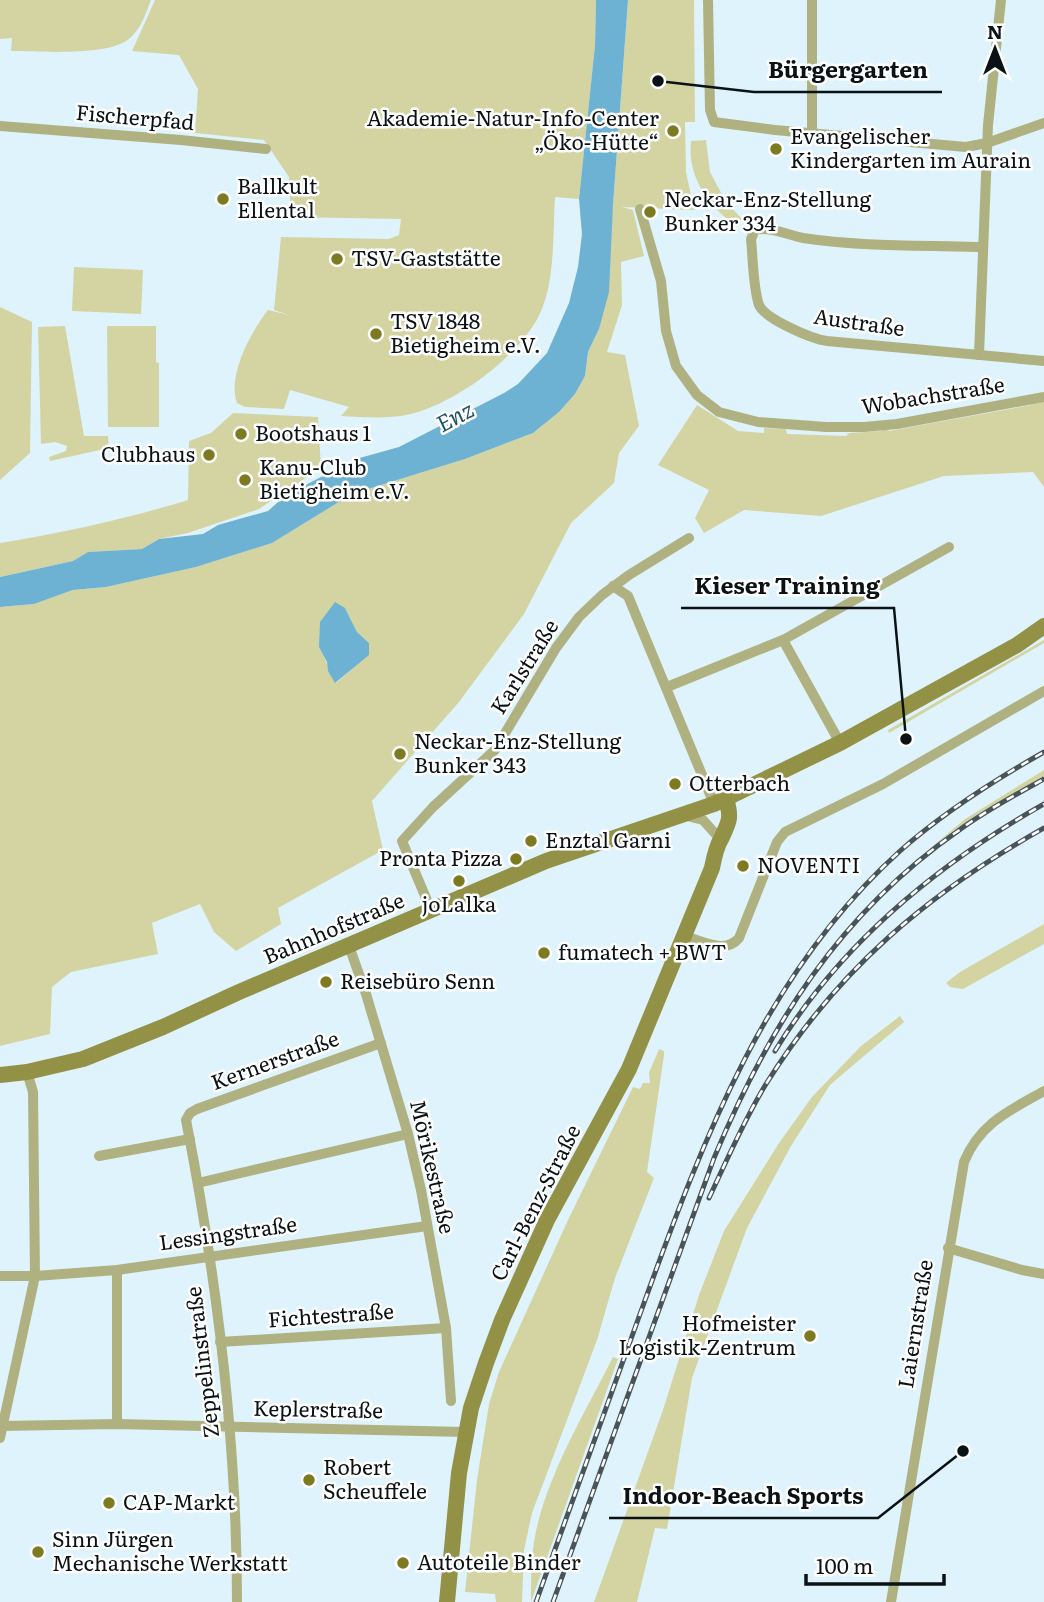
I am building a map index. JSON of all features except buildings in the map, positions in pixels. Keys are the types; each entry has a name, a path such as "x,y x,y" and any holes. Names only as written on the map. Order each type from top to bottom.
{"street":[{"path":"708,0 710,110 714,122 966,147 987,143 1044,123"},
{"path":"812,0 812,133"},
{"path":"979,355 987,143 1001,0"},
{"name":"Fischerpfad","path":"0,126 266,149"},
{"name":"Wobachstraße","path":"640,209 661,281 666,331 676,366 697,395 719,412 758,422 864,428 1044,397"},
{"name":"Austraße","path":"983,247 840,242 758,229 752,233 751,239 759,304 768,314 803,335 827,341 1044,361"},
{"name":"Karlstraße","path":"431,910 402,841 433,807 495,750 565,634 591,605 613,586 689,538"},
{"path":"667,687 783,640 949,547"},
{"path":"613,586 628,596 720,801"},
{"name":"Bahnhofstraße","path":"0,1075 27,1072 83,1059 546,861 720,801 840,743 1017,645 1044,626"},
{"path":"783,640 840,743"},
{"path":"683,936 720,947 732,945 740,938 777,842 785,832 883,784 1044,691"},
{"name":"Carl-Benz-Straße","path":"447,1602 454,1512 465,1433 486,1363 525,1267 565,1186 629,1069 712,868 720,839 720,801"},
{"path":"683,815 703,820 720,839"},
{"name":"Mörikestraße","path":"349,947 408,1134 446,1328 451,1401"},
{"name":"Kernerstraße","path":"186,1120 190,1113 197,1109 381,1043"},
{"path":"1,1430 35,1276 33,1092 27,1072"},
{"name":"Laiernstraße","path":"891,1602 964,1162 978,1135 997,1119 1044,1091"},
{"name":"Zeppelinstraße","path":"186,1120 210,1256 231,1427 237,1534 237,1602"},
{"path":"198,1183 408,1134"},
{"path":"99,1156 190,1139"},
{"name":"Lessingstraße","path":"0,1276 117,1270 427,1226"},
{"path":"948,1248 1044,1274"},
{"path":"117,1270 117,1424"},
{"name":"Fichtestraße","path":"220,1342 446,1328"},
{"name":"Keplerstraße","path":"1,1430 117,1424 465,1433"}],"green space":[{"path":"0,0 151,0 137,30 120,44 91,50 56,52 11,51 12,38 0,39"},
{"path":"155,0 596,0 595,45 579,199 555,197 553,254 546,296 533,326 520,343 485,376 465,389 425,410 406,415 341,416 349,407 290,390 284,409 245,407 237,403 235,380 238,367 255,330 268,310 289,315 274,310 281,237 389,239 399,235 401,219 291,217 289,177 264,140 195,133 198,89 179,55 132,51"},
{"path":"628,0 694,0 695,122 685,122 686,172 694,210 622,207 633,210 644,256 621,262 622,305 607,352 625,355 639,426 619,453 614,483 571,523 524,614 459,702 372,801 383,850 278,908 281,924 236,951 214,932 200,904 152,923 158,954 71,972 52,987 50,1034 0,1046 0,607 34,604 73,590 106,587 196,567 272,543 352,494 465,459 533,433 559,412 575,394 585,376 588,352 599,329 613,205","holes":["345,608 357,632 369,643 369,654 336,683 320,647"]},
{"path":"706,140 710,172 726,202 742,219 735,225 708,199 692,166 691,141"},
{"path":"74,267 143,270 141,314 72,311"},
{"path":"0,307 32,322 30,453 0,480"},
{"path":"65,326 84,436 108,436 109,448 50,461 49,457 66,451 67,446 55,442 41,444 38,327"},
{"path":"107,326 156,326 159,427 108,427"},
{"path":"1044,399 1044,487 1033,472 944,476 821,516 744,510 704,533 695,518 709,490 658,465 697,405 738,431 764,433 764,428 786,429 787,434 846,436 849,433 888,428 889,431 1031,405 1031,402"},
{"name":"Kanu-Club Bietigheim e.V.","path":"233,413 318,417 321,468 259,509 188,533 159,539 142,549 89,552 73,561 0,577 0,543 94,525 188,500 189,441 211,433"},
{"path":"1044,640 1044,643 889,733 888,730"},
{"path":"1044,770 1044,776 978,814 926,852 965,819"},
{"path":"1044,924 1044,944 963,989 950,987 946,983 960,972"},
{"path":"900,1016 904,1022 830,1085 791,1146 747,1228 692,1378 667,1529 655,1528 637,1602 594,1602 663,1410 699,1295 724,1231 779,1143 812,1097 861,1046"},
{"path":"659,1049 664,1051 664,1055 647,1172 654,1178 615,1278 597,1340 532,1513 524,1550 522,1602 496,1602 495,1594 465,1592 477,1480 489,1404 499,1372 568,1220 633,1087 640,1089 643,1083 650,1083 649,1073"},
{"path":"613,1357 618,1359 531,1602 533,1548 542,1508 569,1442"}],"water":[{"path":"596,0 628,0 609,292 599,329 588,352 585,376 575,394 559,412 533,433 465,459 352,494 272,543 196,567 106,587 73,590 34,604 0,607 0,577 73,561 88,552 142,549 159,539 203,534 218,525 268,511 286,495 356,459 399,447 518,384 547,353 569,303 578,267 582,234 579,199 595,45"},
{"path":"335,602 345,608 357,632 369,643 369,655 335,683 319,647 320,622"}],"railway":[{"path":"536,1602 690,1179 744,1060 776,1003 812,949 853,898 900,851 969,798 1044,752"},
{"path":"553,1602 714,1158 735,1109 784,1018 843,936 877,899 916,863 989,810 1044,779"},
{"path":"775,1051 829,976 893,910 966,853 1044,804"},
{"path":"709,1198 766,1084 823,1005 888,938 924,908 1001,853 1044,828"}],"place":[{"name":"Bürgergarten","path":"658,81"},
{"name":"Akademie-Natur-Info-Center „Öko-Hütte“","path":"673,131"},
{"name":"Evangelischer Kindergarten im Aurain","path":"776,149"},
{"name":"Ballkult Ellental","path":"223,199"},
{"name":"Neckar-Enz-Stellung Bunker 334","path":"650,212"},
{"name":"TSV-Gaststätte","path":"337,259"},
{"name":"TSV 1848 Bietigheim e.V.","path":"376,334"},
{"name":"Bootshaus 1","path":"241,434"},
{"name":"Clubhaus","path":"209,455"},
{"name":"Kanu-Club Bietigheim e.V.","path":"245,480"},
{"name":"Kieser Training","path":"906,739"},
{"name":"Neckar-Enz-Stellung Bunker 343","path":"400,754"},
{"name":"Otterbach","path":"675,784"},
{"name":"Enztal Garni","path":"531,841"},
{"name":"Pronta Pizza","path":"516,859"},
{"name":"NOVENTI","path":"743,866"},
{"name":"joLalka","path":"459,881"},
{"name":"fumatech + BWT","path":"544,953"},
{"name":"Reisebüro Senn","path":"326,982"},
{"name":"Hofmeister Logistik-Zentrum","path":"810,1336"},
{"name":"Indoor-Beach Sports","path":"963,1451"},
{"name":"Robert Scheuffele","path":"309,1480"},
{"name":"CAP-Markt","path":"109,1503"},
{"name":"Sinn Jürgen Mechanische Werkstatt","path":"38,1552"},
{"name":"Autoteile Binder","path":"403,1563"}],"water label":[{"name":"Enz","path":"455,417"}]}
